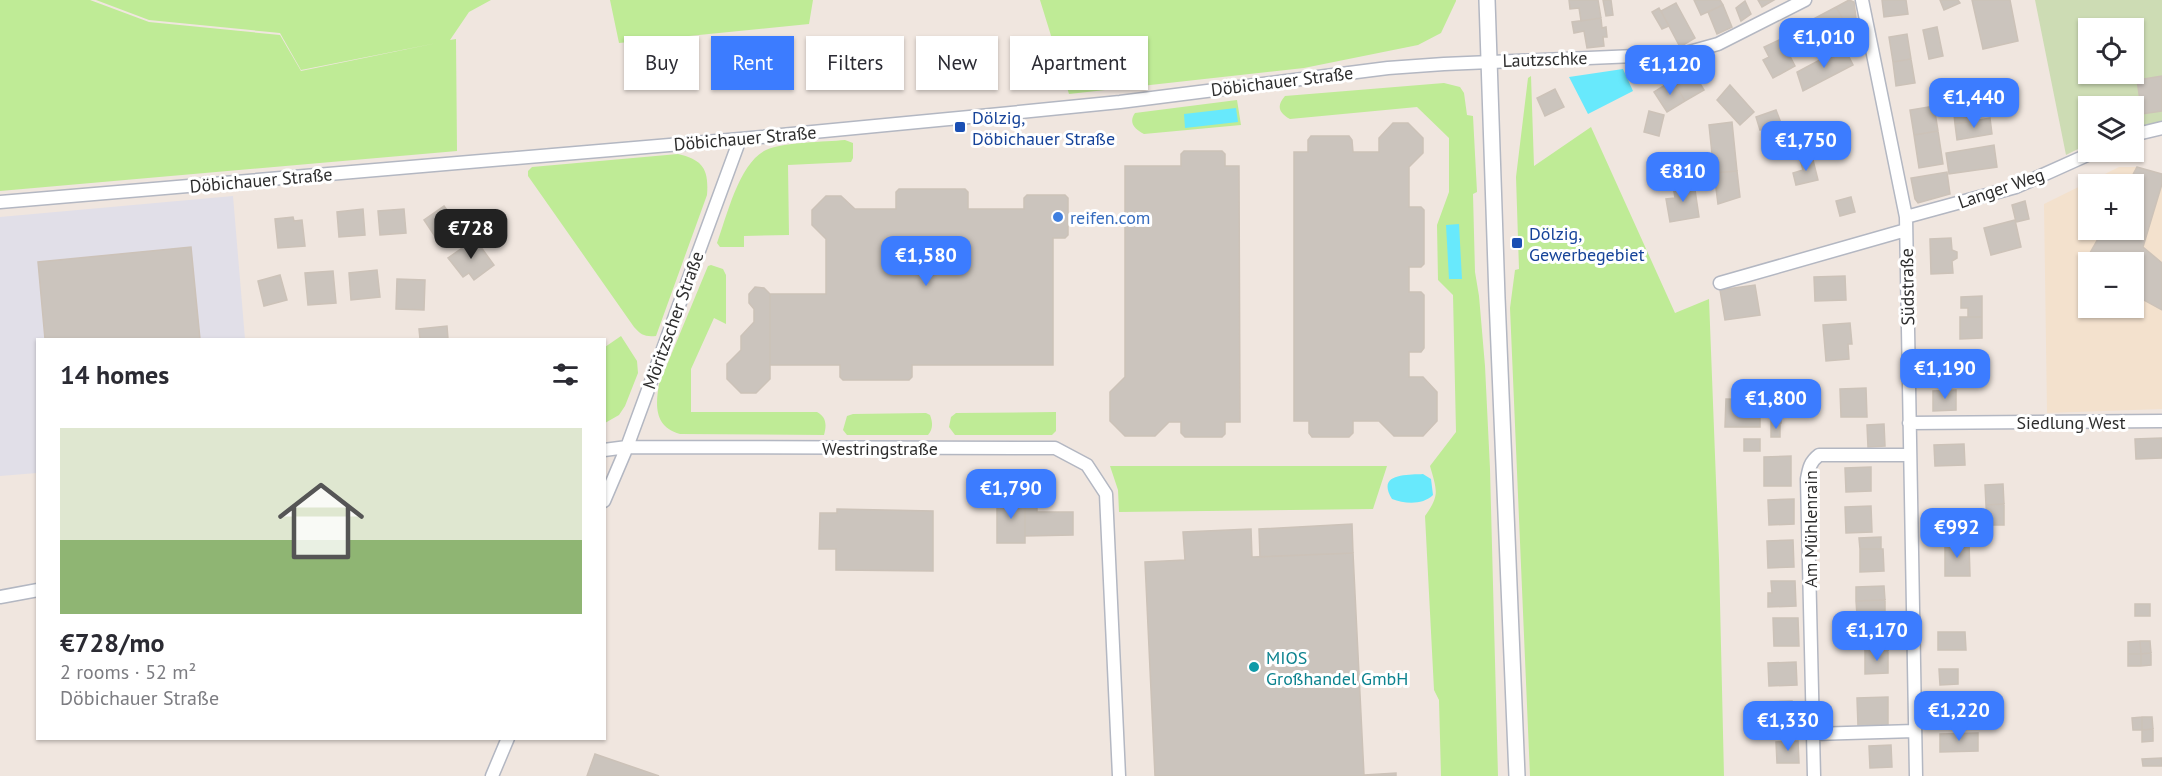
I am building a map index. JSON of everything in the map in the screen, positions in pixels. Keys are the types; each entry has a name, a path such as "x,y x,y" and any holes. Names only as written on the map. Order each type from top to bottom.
{"street":[{"path":"1487,0 1497,310 1517,776"},
{"name":"Lautzschke","path":"1489,62 1682,54 1718,44 1805,0"},
{"name":"Südstraße","path":"1862,0 1906,223 1916,776"},
{"name":"Döbichauer Straße","path":"0,202 740,139 1120,102 1388,68 1489,62"},
{"path":"2144,132 2162,128"},
{"name":"Möritzscher Straße","path":"606,496 627,447 740,139"},
{"name":"Langer Weg","path":"1906,223 2016,188 2078,159"},
{"name":"Südstraße","path":"1720,283 1906,223"},
{"name":"Siedlung West","path":"1909,423 2162,421"},
{"name":"Westringstraße","path":"606,450 627,447 1054,448 1087,465 1106,494 1119,776"},
{"name":"Am Mühlenrain","path":"1814,776 1807,479 1811,461 1819,455 1830,454 1910,455"},
{"path":"0,597 36,590"},
{"path":"1813,734 1915,731"},
{"path":"492,776 507,740"}],"shaded area":[{"path":"2119,167 2137,167 2162,174 2162,409 2047,413 2044,204 2078,187 2078,240 2144,240 2144,174 2105,174"},
{"path":"233,196 245,338 36,338 36,473 0,476 0,217"}],"green space":[{"path":"0,0 90,0 149,22 280,35 301,71 437,43 301,70 280,33 149,20 96,0 491,0 469,12 450,40 456,39 457,151 0,191"},
{"path":"610,0 813,0 809,24 689,36 624,36 624,42 619,43"},
{"path":"1040,0 1456,0 1441,33 1418,45 1304,68 1148,85 1148,36 1051,36"},
{"path":"2035,0 2162,0 2162,122 2144,125 2144,96 2078,96 2078,149 2066,155"},
{"path":"1531,76 1534,166 1591,127 1675,313 1709,299 1719,559 1724,776 1530,776 1510,308 1515,270 1519,269 1516,177 1528,78"},
{"path":"1444,83 1460,87 1464,93 1467,115 1473,116 1477,192 1473,194 1475,272 1485,366 1490,469 1498,776 1441,776 1439,700 1434,690 1425,516 1433,503 1436,492 1430,466 1456,432 1453,295 1438,280 1437,225 1449,192 1449,138 1417,107 1290,119 1280,109 1285,96"},
{"path":"1068,90 1105,90 1069,94"},
{"path":"1237,100 1241,125 1144,134 1132,123 1135,113"},
{"path":"845,140 853,143 851,162 788,165 789,235 744,236 744,247 720,247 717,243 735,191 748,166 757,157 766,150 783,145"},
{"path":"678,154 693,159 703,167 707,178 707,195 656,336 646,336 634,327 528,176 528,171 532,167"},
{"path":"708,266 723,269 726,275 726,324 714,318 691,369 691,412 817,412 825,421 824,435 680,434 672,431 661,421 657,408 659,384"},
{"path":"621,336 637,361 638,373 625,406 619,415 606,422 606,346"},
{"path":"1056,412 1056,431 1052,435 955,435 949,427 951,417 956,413"},
{"path":"926,413 930,415 932,423 928,435 847,435 843,430 847,416 853,414"},
{"path":"1110,466 1387,466 1373,509 1119,512 1118,490"}],"water":[{"path":"1623,69 1633,91 1588,114 1569,77"},
{"path":"1236,108 1238,122 1185,128 1184,114"},
{"path":"1459,224 1462,279 1449,279 1446,225"},
{"path":"1423,474 1431,479 1433,495 1424,501 1414,503 1392,499 1388,491 1388,484 1391,480 1402,475"}],"building":[{"path":"1569,0 1598,0 1601,18 1581,21 1579,8 1570,9"},
{"path":"1603,0 1611,0 1613,15 1606,16"},
{"path":"1694,0 1720,0 1723,5 1701,15"},
{"path":"1758,0 1774,0 1762,7"},
{"path":"1849,0 1854,2 1856,18 1844,21 1836,7"},
{"path":"1882,0 1906,0 1908,14 1884,17"},
{"path":"1940,0 1958,0 1960,3 1944,10"},
{"path":"1972,0 2010,0 2018,41 1983,49"},
{"path":"1745,1 1751,14 1741,21 1736,8"},
{"path":"1676,3 1695,38 1680,47 1661,11"},
{"path":"1723,5 1732,27 1717,34 1708,12"},
{"path":"1836,7 1844,21 1808,40 1800,26"},
{"path":"1659,8 1669,26 1662,29 1652,12"},
{"path":"1601,18 1602,28 1606,27 1607,37 1603,37 1604,46 1587,48 1584,31 1574,33 1572,22"},
{"path":"1856,18 1859,42 1851,44 1848,19"},
{"path":"1937,27 1943,56 1929,59 1923,30"},
{"path":"1907,34 1911,59 1893,62 1889,37"},
{"path":"1781,39 1795,66 1773,78 1763,60 1769,57 1764,47"},
{"path":"1844,47 1853,65 1803,91 1797,72"},
{"path":"1911,59 1915,83 1896,86 1893,62"},
{"path":"1691,69 1704,90 1685,101 1673,80"},
{"path":"2162,76 2162,111 2144,114 2144,96 2139,96 2138,84 2144,84 2144,79"},
{"path":"1673,80 1685,101 1667,112 1654,92"},
{"path":"1730,85 1754,112 1740,125 1717,100"},
{"path":"1950,88 1952,97 1939,100 1937,90"},
{"path":"1555,89 1564,107 1545,116 1537,98"},
{"path":"1934,106 1938,131 1914,135 1910,110"},
{"path":"1776,110 1781,123 1760,130 1756,117"},
{"path":"1649,111 1664,115 1659,136 1644,132"},
{"path":"1976,111 1977,120 1955,124 1954,114"},
{"path":"1990,118 1992,134 1957,140 1955,124"},
{"path":"1732,122 1737,171 1714,173 1709,125"},
{"path":"1393,123 1408,123 1423,138 1423,153 1409,167 1409,207 1421,207 1424,210 1424,264 1421,267 1409,267 1409,292 1421,292 1424,295 1424,348 1421,352 1409,352 1409,377 1423,377 1437,392 1437,421 1423,436 1394,436 1379,421 1353,421 1353,433 1349,437 1312,437 1309,433 1309,421 1294,421 1294,152 1308,152 1308,140 1311,136 1349,136 1352,140 1353,152 1379,152 1379,138"},
{"path":"1938,131 1943,164 1919,168 1914,135"},
{"path":"1994,145 1997,167 1949,174 1946,153"},
{"path":"1184,151 1222,151 1225,154 1225,166 1239,166 1240,422 1225,422 1225,434 1222,437 1185,437 1181,433 1181,422 1169,422 1155,436 1125,436 1110,421 1110,392 1125,377 1125,166 1181,166 1181,154"},
{"path":"1812,156 1818,180 1796,185 1793,173 1803,170 1800,159"},
{"path":"2137,167 2162,174 2162,184 2143,247 2162,263 2162,310 2144,300 2144,252 2091,252 2097,240 2144,240 2144,174 2133,174"},
{"path":"1737,171 1740,197 1718,204 1714,173"},
{"path":"1947,172 1950,194 1918,203 1915,199 1911,178"},
{"path":"1694,183 1699,217 1670,222 1666,199 1675,198 1673,186"},
{"path":"899,189 965,189 968,192 968,209 1024,209 1024,198 1027,195 1065,195 1068,198 1068,235 1065,238 1053,238 1053,365 912,365 912,377 909,380 843,380 840,377 840,365 770,365 770,294 826,294 826,239 812,225 812,210 826,196 841,196 855,209 896,209 896,192"},
{"path":"1851,197 1855,212 1840,216 1836,201"},
{"path":"2025,201 2029,219 2016,222 2012,205"},
{"path":"444,206 457,223 436,238 424,220"},
{"path":"363,209 365,235 339,237 337,212"},
{"path":"404,209 406,233 380,235 378,211"},
{"path":"293,217 294,221 302,220 305,246 278,248 275,219"},
{"path":"2015,220 2021,247 1991,255 1984,228"},
{"path":"1951,238 1952,250 1957,252 1957,258 1952,261 1953,273 1931,274 1930,239"},
{"path":"475,239 494,265 474,280 469,273 463,277 448,258"},
{"path":"191,247 200,338 45,338 38,262"},
{"path":"377,270 380,297 351,300 349,273"},
{"path":"333,271 336,303 308,305 305,273"},
{"path":"280,275 287,300 264,306 258,281"},
{"path":"1845,276 1846,300 1815,301 1814,277"},
{"path":"397,279 425,280 424,310 396,309"},
{"path":"1755,285 1760,315 1725,320 1720,290"},
{"path":"755,287 764,288 770,294 770,379 756,393 741,393 727,379 727,364 741,350 741,336 754,322 754,309 749,303 749,294"},
{"path":"1982,296 1982,317 1968,317 1968,308 1961,308 1961,297"},
{"path":"1960,317 1982,317 1982,338 1960,339"},
{"path":"1850,323 1852,344 1848,344 1849,359 1826,361 1823,325"},
{"path":"447,326 448,338 420,338 419,329"},
{"path":"1949,354 1949,372 1932,372 1931,355"},
{"path":"1760,386 1772,386 1772,405 1760,405"},
{"path":"1772,386 1780,386 1780,404 1772,404"},
{"path":"1866,388 1867,417 1841,417 1840,389"},
{"path":"1956,390 1956,410 1933,411 1933,391"},
{"path":"1726,399 1760,400 1760,427 1725,427"},
{"path":"1772,404 1781,404 1781,423 1771,423"},
{"path":"1771,423 1780,423 1780,437 1771,437"},
{"path":"1884,424 1885,446 1868,447 1867,425"},
{"path":"2162,438 2162,458 2136,459 2135,439"},
{"path":"1744,439 1760,439 1760,451 1744,451"},
{"path":"1964,444 1965,465 1935,466 1934,445"},
{"path":"1791,456 1791,486 1764,486 1764,457"},
{"path":"1871,467 1871,491 1846,492 1845,468"},
{"path":"2003,484 2004,504 1986,505 1985,485"},
{"path":"997,496 1025,496 1025,543 997,543"},
{"path":"1794,499 1794,524 1769,525 1768,500"},
{"path":"1025,502 1033,502 1037,506 1037,512 1073,512 1073,535 1025,536"},
{"path":"2004,504 2004,525 1987,525 1986,505"},
{"path":"1871,506 1872,532 1846,533 1845,507"},
{"path":"837,509 933,511 933,571 836,570 836,549 819,549 820,513 837,513"},
{"path":"1352,524 1353,553 1260,557 1259,529"},
{"name":"MIOS Großhandel GmbH","path":"1251,529 1252,557 1353,553 1364,775 1396,773 1396,776 1155,776 1145,562 1185,560 1183,532"},
{"path":"1881,537 1881,549 1860,549 1859,538"},
{"path":"1793,540 1794,567 1768,568 1767,541"},
{"path":"1969,542 1970,576 1945,576 1945,543"},
{"path":"1860,549 1883,549 1884,571 1860,572"},
{"path":"1771,581 1795,581 1796,606 1768,607 1768,593 1772,593"},
{"path":"1884,586 1885,600 1856,601 1856,587"},
{"path":"1885,600 1885,614 1857,615 1856,601"},
{"path":"2135,604 2150,604 2150,616 2135,616"},
{"path":"1773,618 1798,618 1799,646 1774,646"},
{"path":"1864,630 1887,630 1888,651 1865,652"},
{"path":"1938,632 1965,632 1966,650 1938,650"},
{"path":"2140,641 2150,641 2151,653 2141,654"},
{"path":"2140,641 2141,654 2128,654 2128,642"},
{"path":"1888,651 1888,673 1865,674 1865,652"},
{"path":"2151,653 2151,665 2141,666 2141,654"},
{"path":"2128,654 2141,654 2141,666 2128,666"},
{"path":"1796,662 1797,685 1769,686 1768,663"},
{"path":"1939,669 1958,669 1958,684 1940,685"},
{"path":"1987,694 1988,720 1948,721 1947,705 1963,705 1963,695"},
{"path":"1888,697 1888,725 1858,726 1857,698"},
{"path":"1792,701 1793,727 1766,728 1765,702"},
{"path":"2142,717 2142,730 2133,730 2132,718"},
{"path":"2142,717 2152,717 2153,729 2142,730"},
{"path":"2153,729 2153,741 2142,742 2142,730"},
{"path":"1978,733 1978,751 1940,752 1940,734"},
{"path":"1798,741 1799,763 1777,763 1776,742"},
{"path":"1891,745 1892,767 1870,768 1869,746"},
{"path":"595,754 659,776 587,776"},
{"path":"2162,758 2162,766 2143,766 2142,759"}],"place":[{"name":"Dölzig, Döbichauer Straße","path":"960,127"},
{"name":"reifen.com","path":"1058,217"},
{"name":"Dölzig, Gewerbegebiet","path":"1517,243"},
{"name":"MIOS Großhandel GmbH","path":"1254,667"}]}
